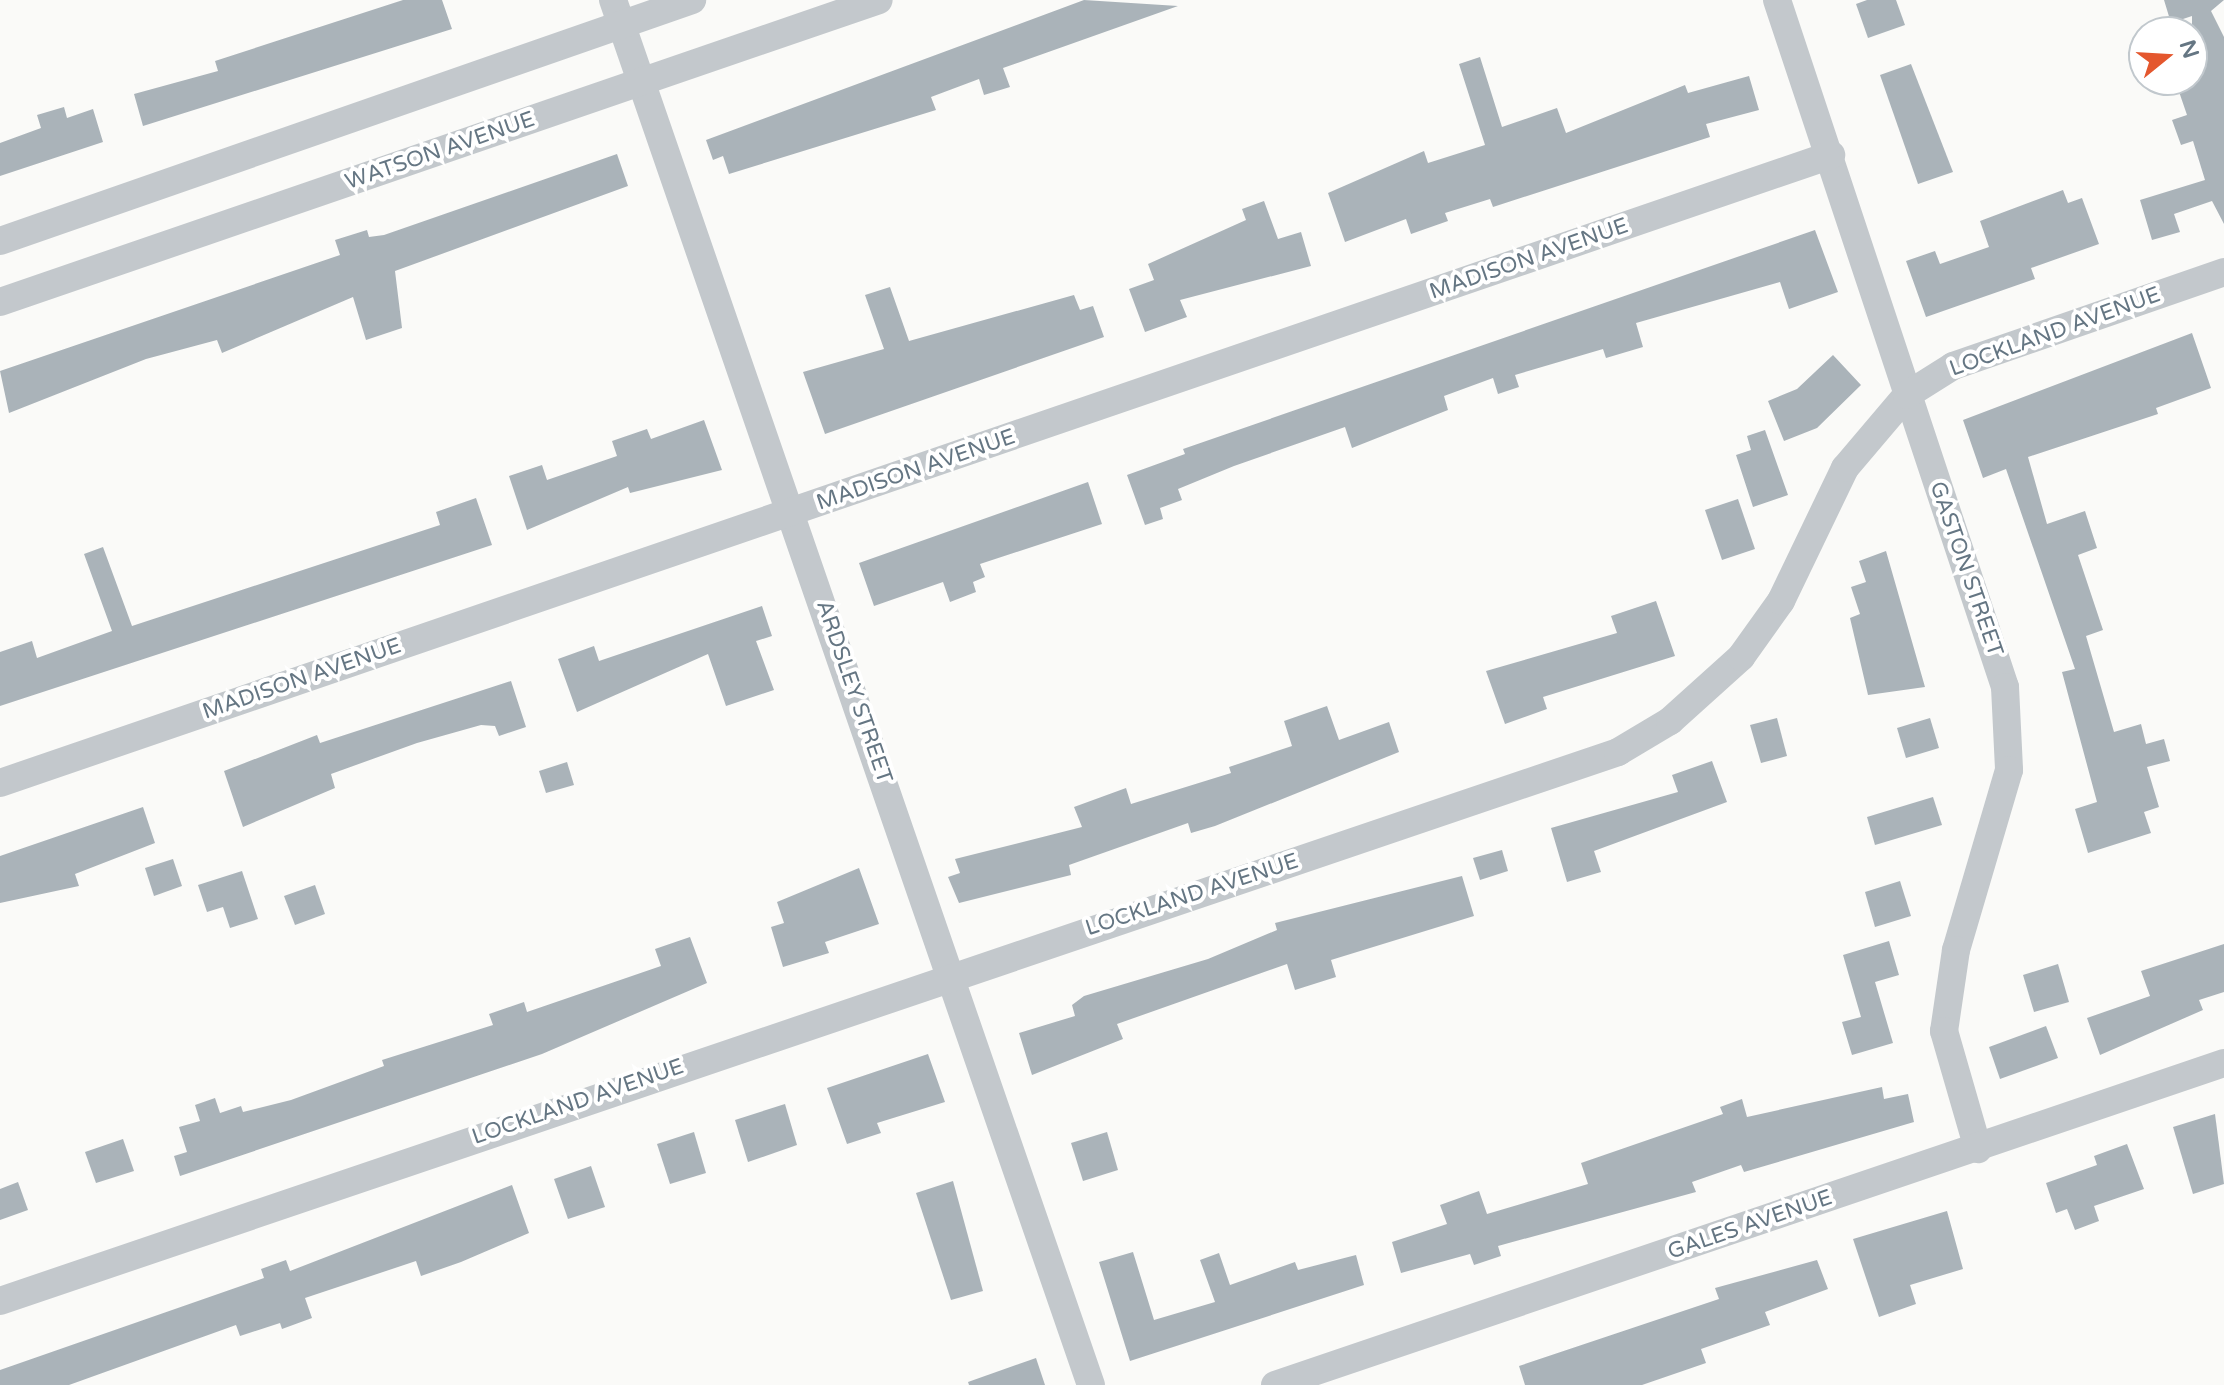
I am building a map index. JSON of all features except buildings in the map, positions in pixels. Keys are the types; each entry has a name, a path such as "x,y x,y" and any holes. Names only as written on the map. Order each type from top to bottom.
{"street":[{"path":"0,241 617,12 692,0"},
{"name":"WATSON AVENUE","path":"0,302 879,0"},
{"name":"GASTON STREET","path":"1777,0 1831,155 1907,395 1989,631 2010,734 2002,804 1947,996 1949,1066 1978,1149"},
{"name":"ARDSLEY STREET","path":"617,12 952,973 1091,1385"},
{"name":"MADISON AVENUE","path":"0,783 1831,155"},
{"name":"LOCKLAND AVENUE","path":"0,1301 952,973 1560,775 1670,721 1741,657 1781,601 1845,468 1907,395 1953,366 2224,272"},
{"name":"GALES AVENUE","path":"1275,1385 2224,1063"}]}
